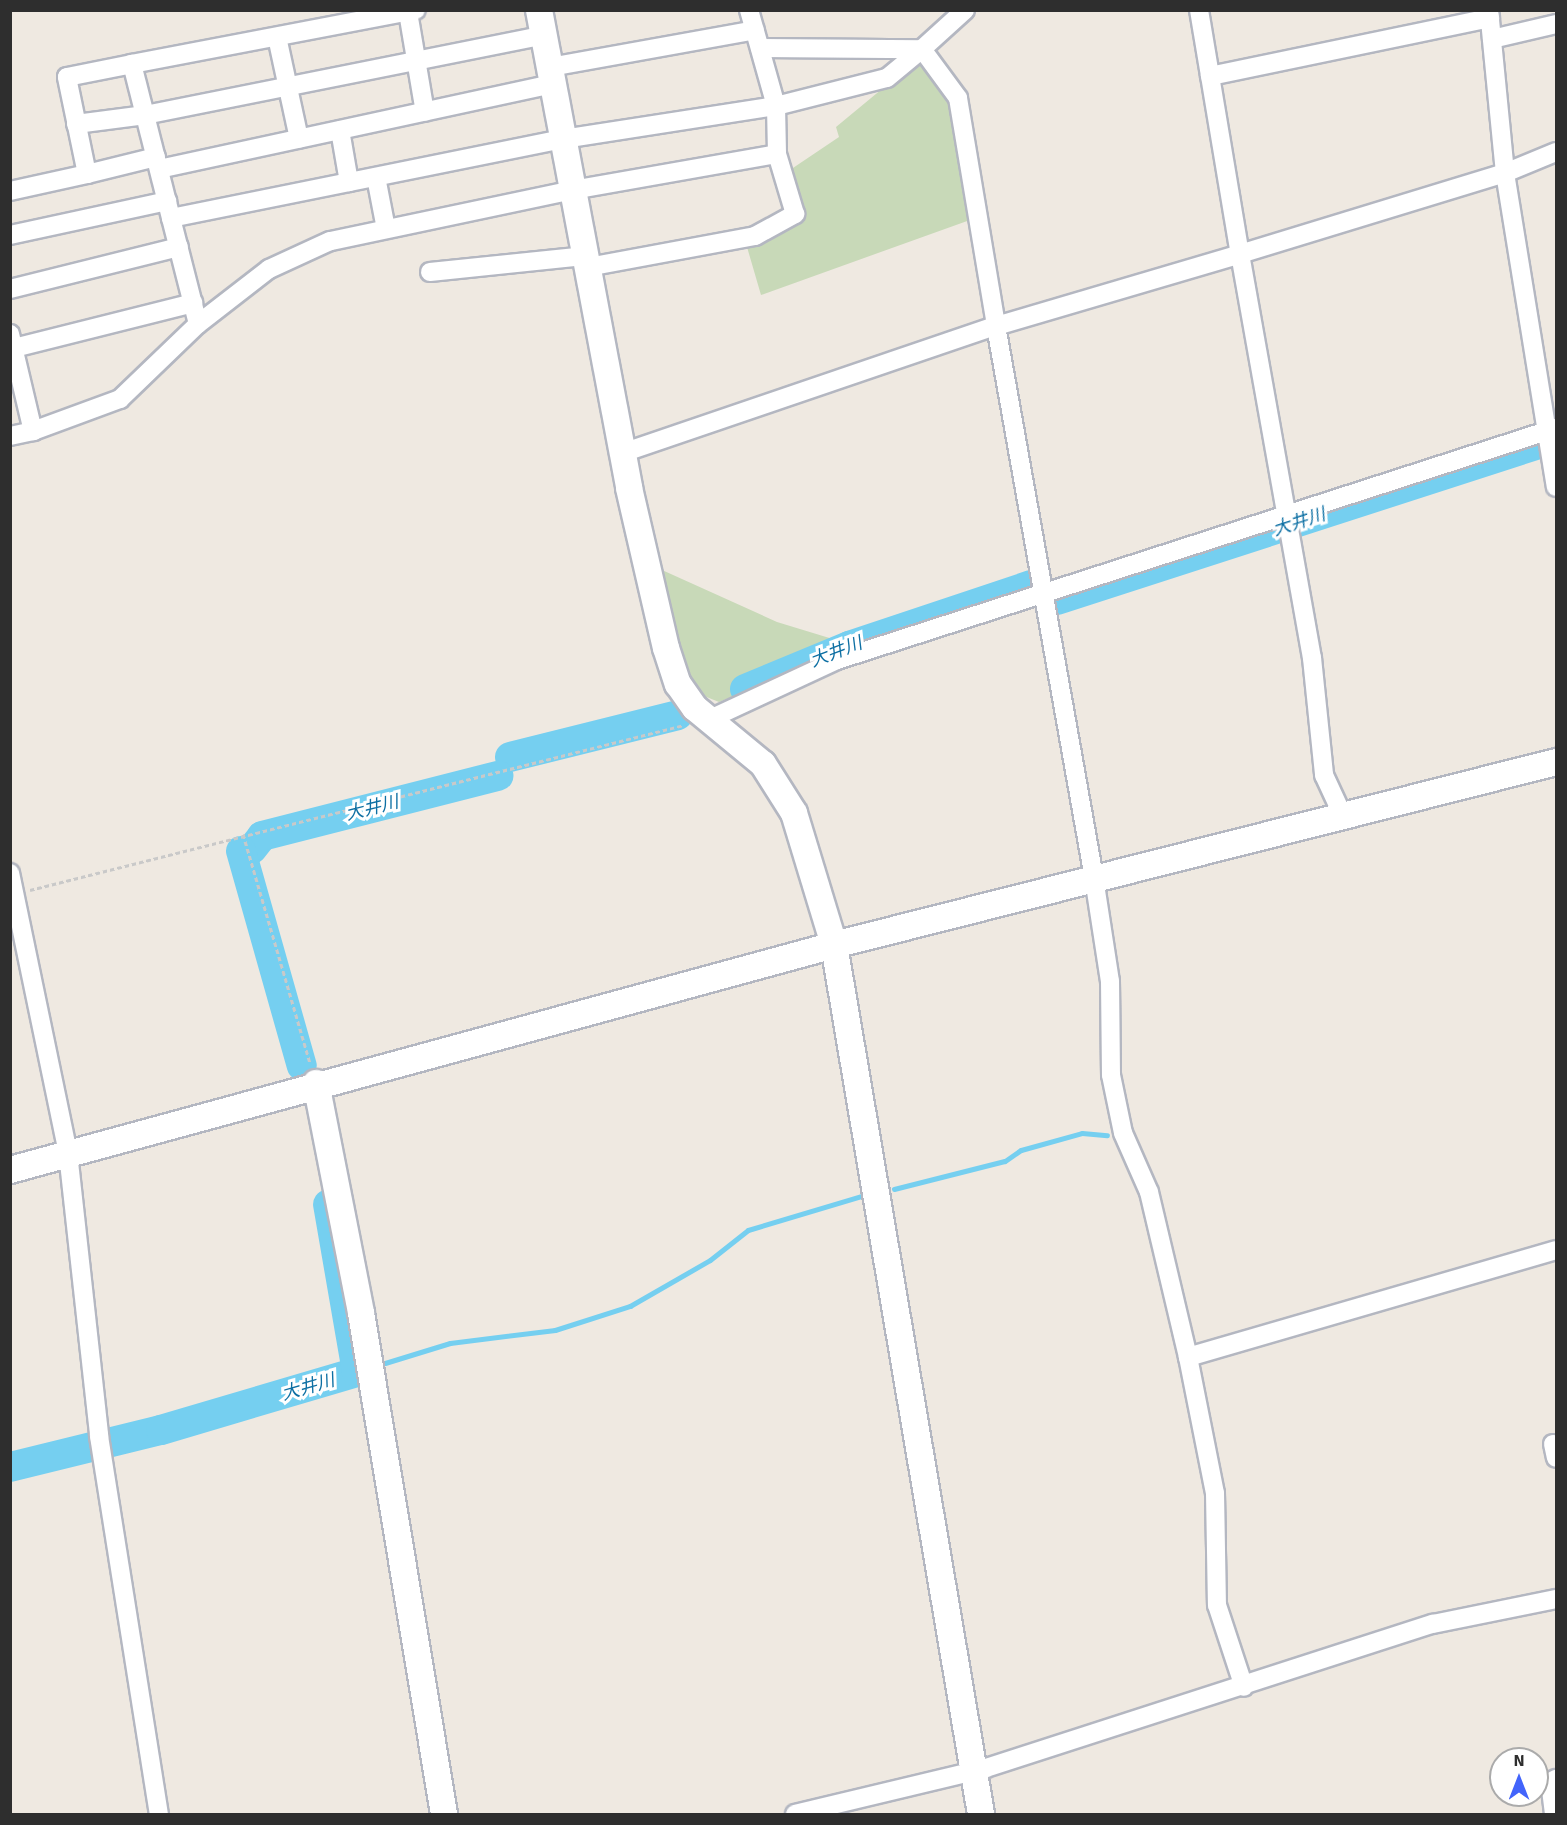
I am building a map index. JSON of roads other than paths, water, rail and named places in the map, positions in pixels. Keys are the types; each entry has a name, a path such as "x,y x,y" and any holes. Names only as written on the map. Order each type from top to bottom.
{"street":[{"path":"430,272 587,262 755,236 795,214 777,154 776,106 749,10"},
{"path":"1199,10 1312,658 1324,775 1342,814"},
{"path":"87,174 67,77 412,11 416,60 425,111"},
{"path":"10,235 349,182 563,139 776,106 887,78 922,49 959,12"},
{"path":"1210,76 1490,14 1505,173 1552,430 1557,487"},
{"path":"76,124 145,115 416,60 542,23 622,453 669,657 678,684 695,708 712,718 763,764 794,813 834,945 981,1815"},
{"path":"1492,39 1557,24"},
{"path":"10,191 87,174 299,139 425,111 552,76 755,30"},
{"path":"277,37 299,139"},
{"path":"760,48 922,49"},
{"path":"922,49 958,98 1041,593 1094,878 1110,981 1116,1098 1123,1133 1149,1192 1188,1357 1215,1493 1217,1605 1244,1687"},
{"path":"132,64 198,324"},
{"path":"340,130 349,182"},
{"path":"622,453 996,326 1505,173 1557,152"},
{"path":"10,436 120,399 198,324 269,269 330,241 573,190 777,154"},
{"path":"376,177 386,229"},
{"path":"10,289 179,247"},
{"path":"33,430 12,341 193,303"},
{"path":"712,718 837,660 1287,513 1552,430"},
{"path":"10,1170 316,1083 834,945 1342,814 1557,762"},
{"path":"10,873 17,893 68,1153 100,1442 159,1815"},
{"path":"316,1083 361,1313 444,1815"},
{"path":"1188,1357 1557,1250"},
{"path":"795,1815 973,1771 1244,1687 1433,1624 1557,1599"},
{"path":"1554,1815 1550,1782 1557,1779"}],"waterway":[{"name":"大井川","path":"1057,600 1542,443"},
{"name":"大井川","path":"745,689 849,646 1031,585"},
{"name":"大井川","path":"510,757 678,715"},
{"name":"大井川","path":"252,849 262,836 498,776"},
{"name":"大井川","path":"241,851 302,1066"},
{"path":"894,1189 1005,1161 1021,1150 1082,1133 1107,1135"},
{"path":"385,1363 450,1343 555,1330 630,1306 710,1260 748,1230 861,1196"},
{"name":"大井川","path":"10,1467 161,1430 357,1372 328,1204"}]}
